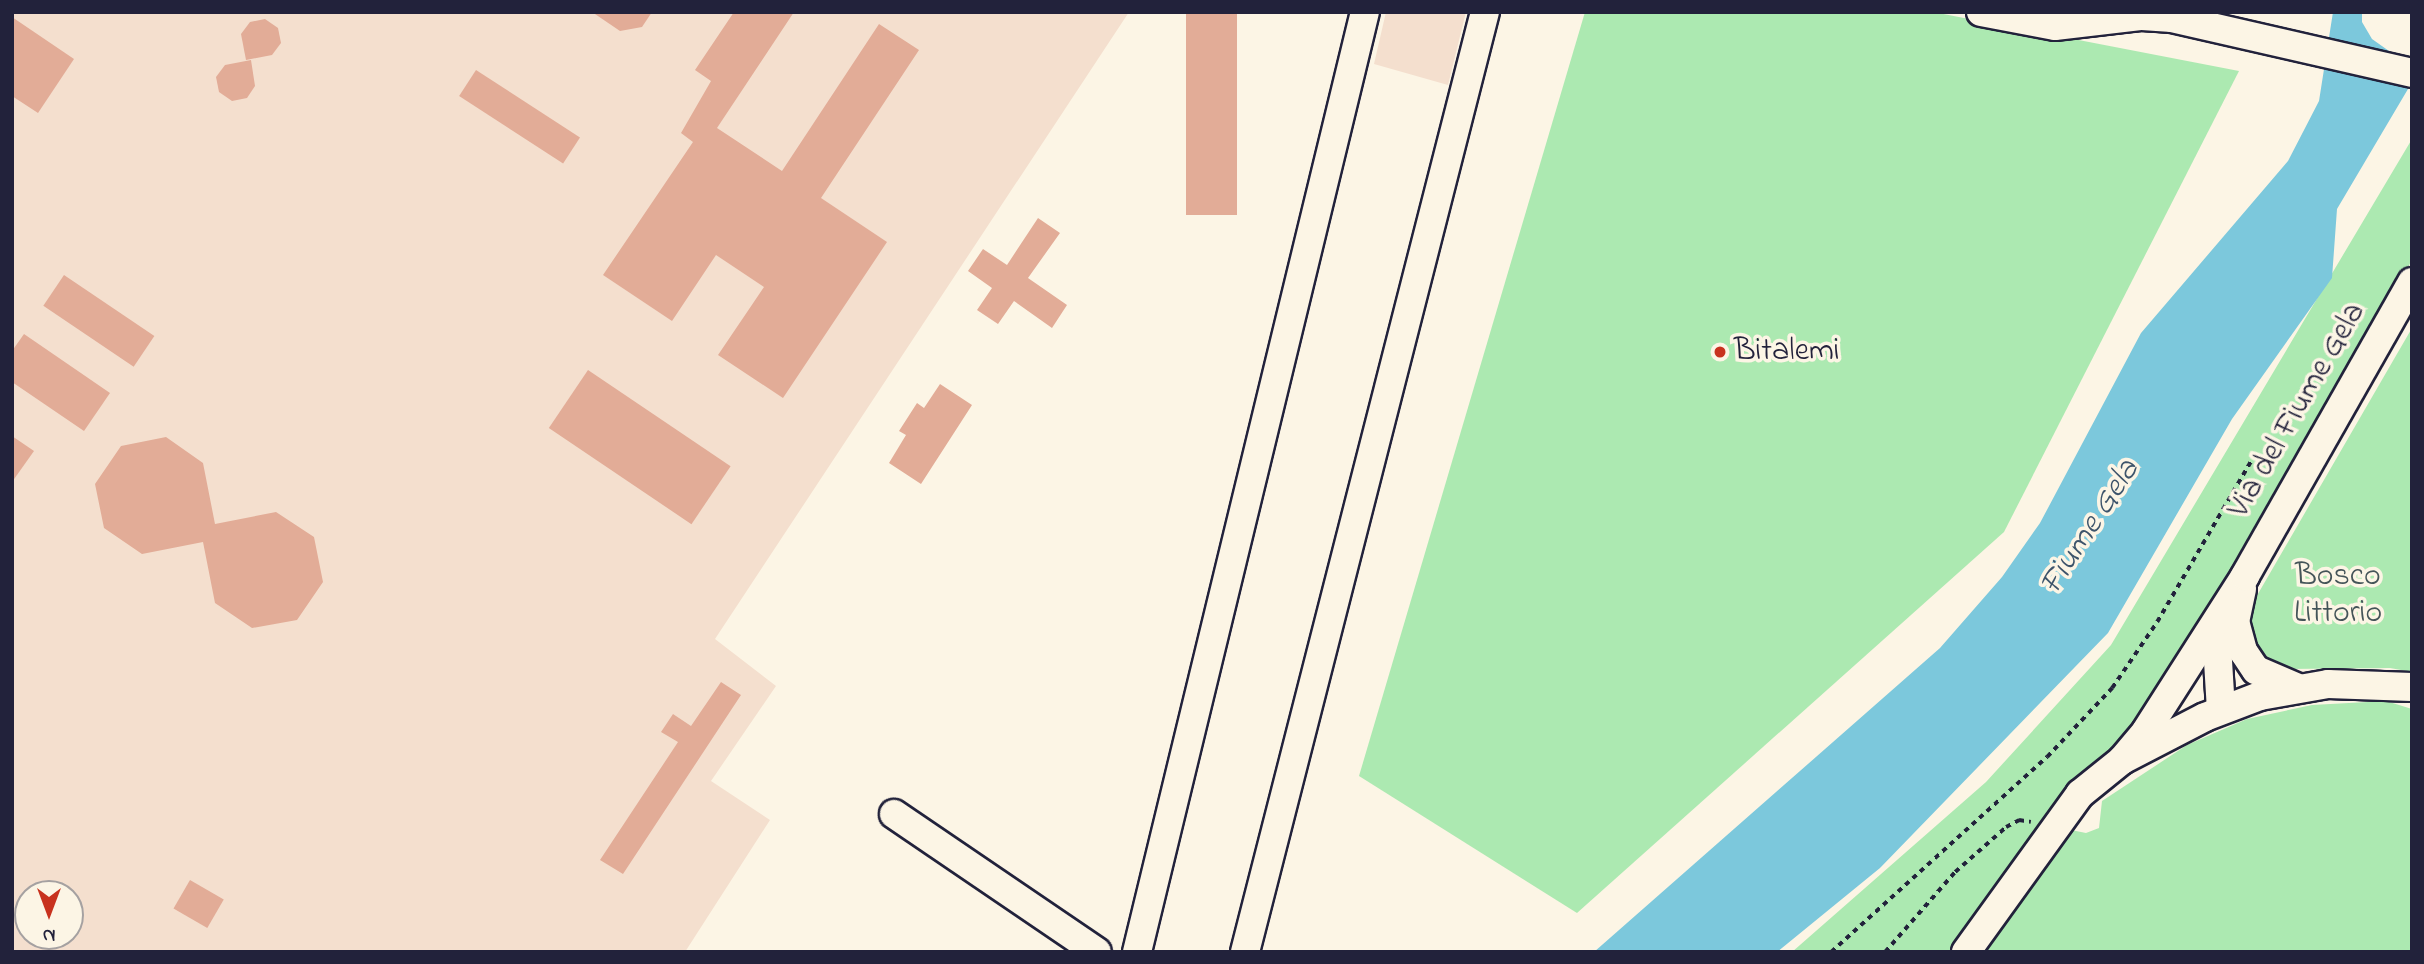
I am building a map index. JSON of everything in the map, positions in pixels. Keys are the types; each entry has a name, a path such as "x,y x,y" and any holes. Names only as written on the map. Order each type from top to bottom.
{"street":[{"path":"1137,952 1365,12"},
{"path":"1245,952 1485,12"},
{"path":"1981,12 2055,26 2142,16 2172,18 2412,73"},
{"name":"Via del Fiume Gela","path":"2245,576 2412,282"},
{"path":"2122,760 2197,653 2245,576"},
{"path":"2245,576 2235,621 2243,651 2256,670 2296,687"},
{"path":"2213,713 2217,644 2245,576"},
{"path":"2197,653 2193,695 2213,713"},
{"path":"1966,952 2047,835 2080,794 2122,760 2213,713 2296,687 2362,682 2412,687"},
{"path":"894,814 1097,952"}],"path":[{"path":"1831,952 2047,757 2112,688 2157,622 2255,454"},
{"path":"1885,952 1955,872 2006,827 2020,821 2034,823 2047,835"}],"shaded area":[{"path":"12,12 1129,12 715,639 776,686 711,781 770,820 685,952 12,952"},
{"path":"1386,12 1466,12 1448,85 1374,64"}],"green space":[{"path":"1585,12 1933,12 2239,71 2004,532 1577,913 1359,776"},
{"path":"2412,139 2412,260 2210,614 2115,748 2064,789 1949,952 1792,952 1986,782 2111,645"},
{"name":"Bosco Littorio","path":"2412,328 2412,672 2390,668 2273,669 2257,657 2244,618"},
{"path":"2386,701 2412,709 2412,952 1985,952 2071,830 2086,833 2099,828 2102,801 2187,745 2247,719 2312,705"}],"water":[{"name":"Fiume Gela","path":"2333,12 2362,12 2362,22 2372,39 2406,63 2408,89 2337,209 2332,278 2232,419 2108,633 1880,868 1777,952 1594,952 1940,648 2002,577 2040,523 2141,333 2288,161 2319,101"}],"building":[{"path":"592,12 652,12 642,27 620,31"},
{"path":"734,12 794,12 717,128 782,171 879,24 919,50 821,198 887,242 783,398 718,355 764,287 716,255 672,321 603,275 693,142 681,133 711,81 695,70"},
{"path":"1186,12 1237,12 1237,215 1186,215"},
{"path":"12,17 74,59 38,113 12,96"},
{"path":"265,19 278,28 281,43 272,55 246,60 241,34 250,22"},
{"path":"251,60 255,86 247,98 232,101 219,92 216,77 225,65"},
{"path":"476,70 580,138 563,164 459,96"},
{"path":"1038,218 1060,233 1028,278 1067,305 1052,328 1014,301 998,324 977,310 992,288 968,271 983,249 1007,265"},
{"path":"64,275 154,336 134,367 43,306"},
{"path":"24,334 110,393 84,431 12,382 12,351"},
{"path":"588,370 731,466 691,524 549,428"},
{"path":"940,384 972,405 921,484 889,463 906,435 899,431 917,403 924,408"},
{"path":"12,436 34,451 12,482"},
{"path":"166,437 203,463 215,524 276,512 314,537 323,582 297,620 252,628 215,603 203,542 142,554 104,528 95,484 121,446"},
{"path":"721,682 741,695 623,874 600,860 678,742 661,732 673,714 691,726"},
{"path":"190,880 224,900 207,928 174,909"}],"place":[{"name":"Bitalemi","path":"1720,352"}]}
